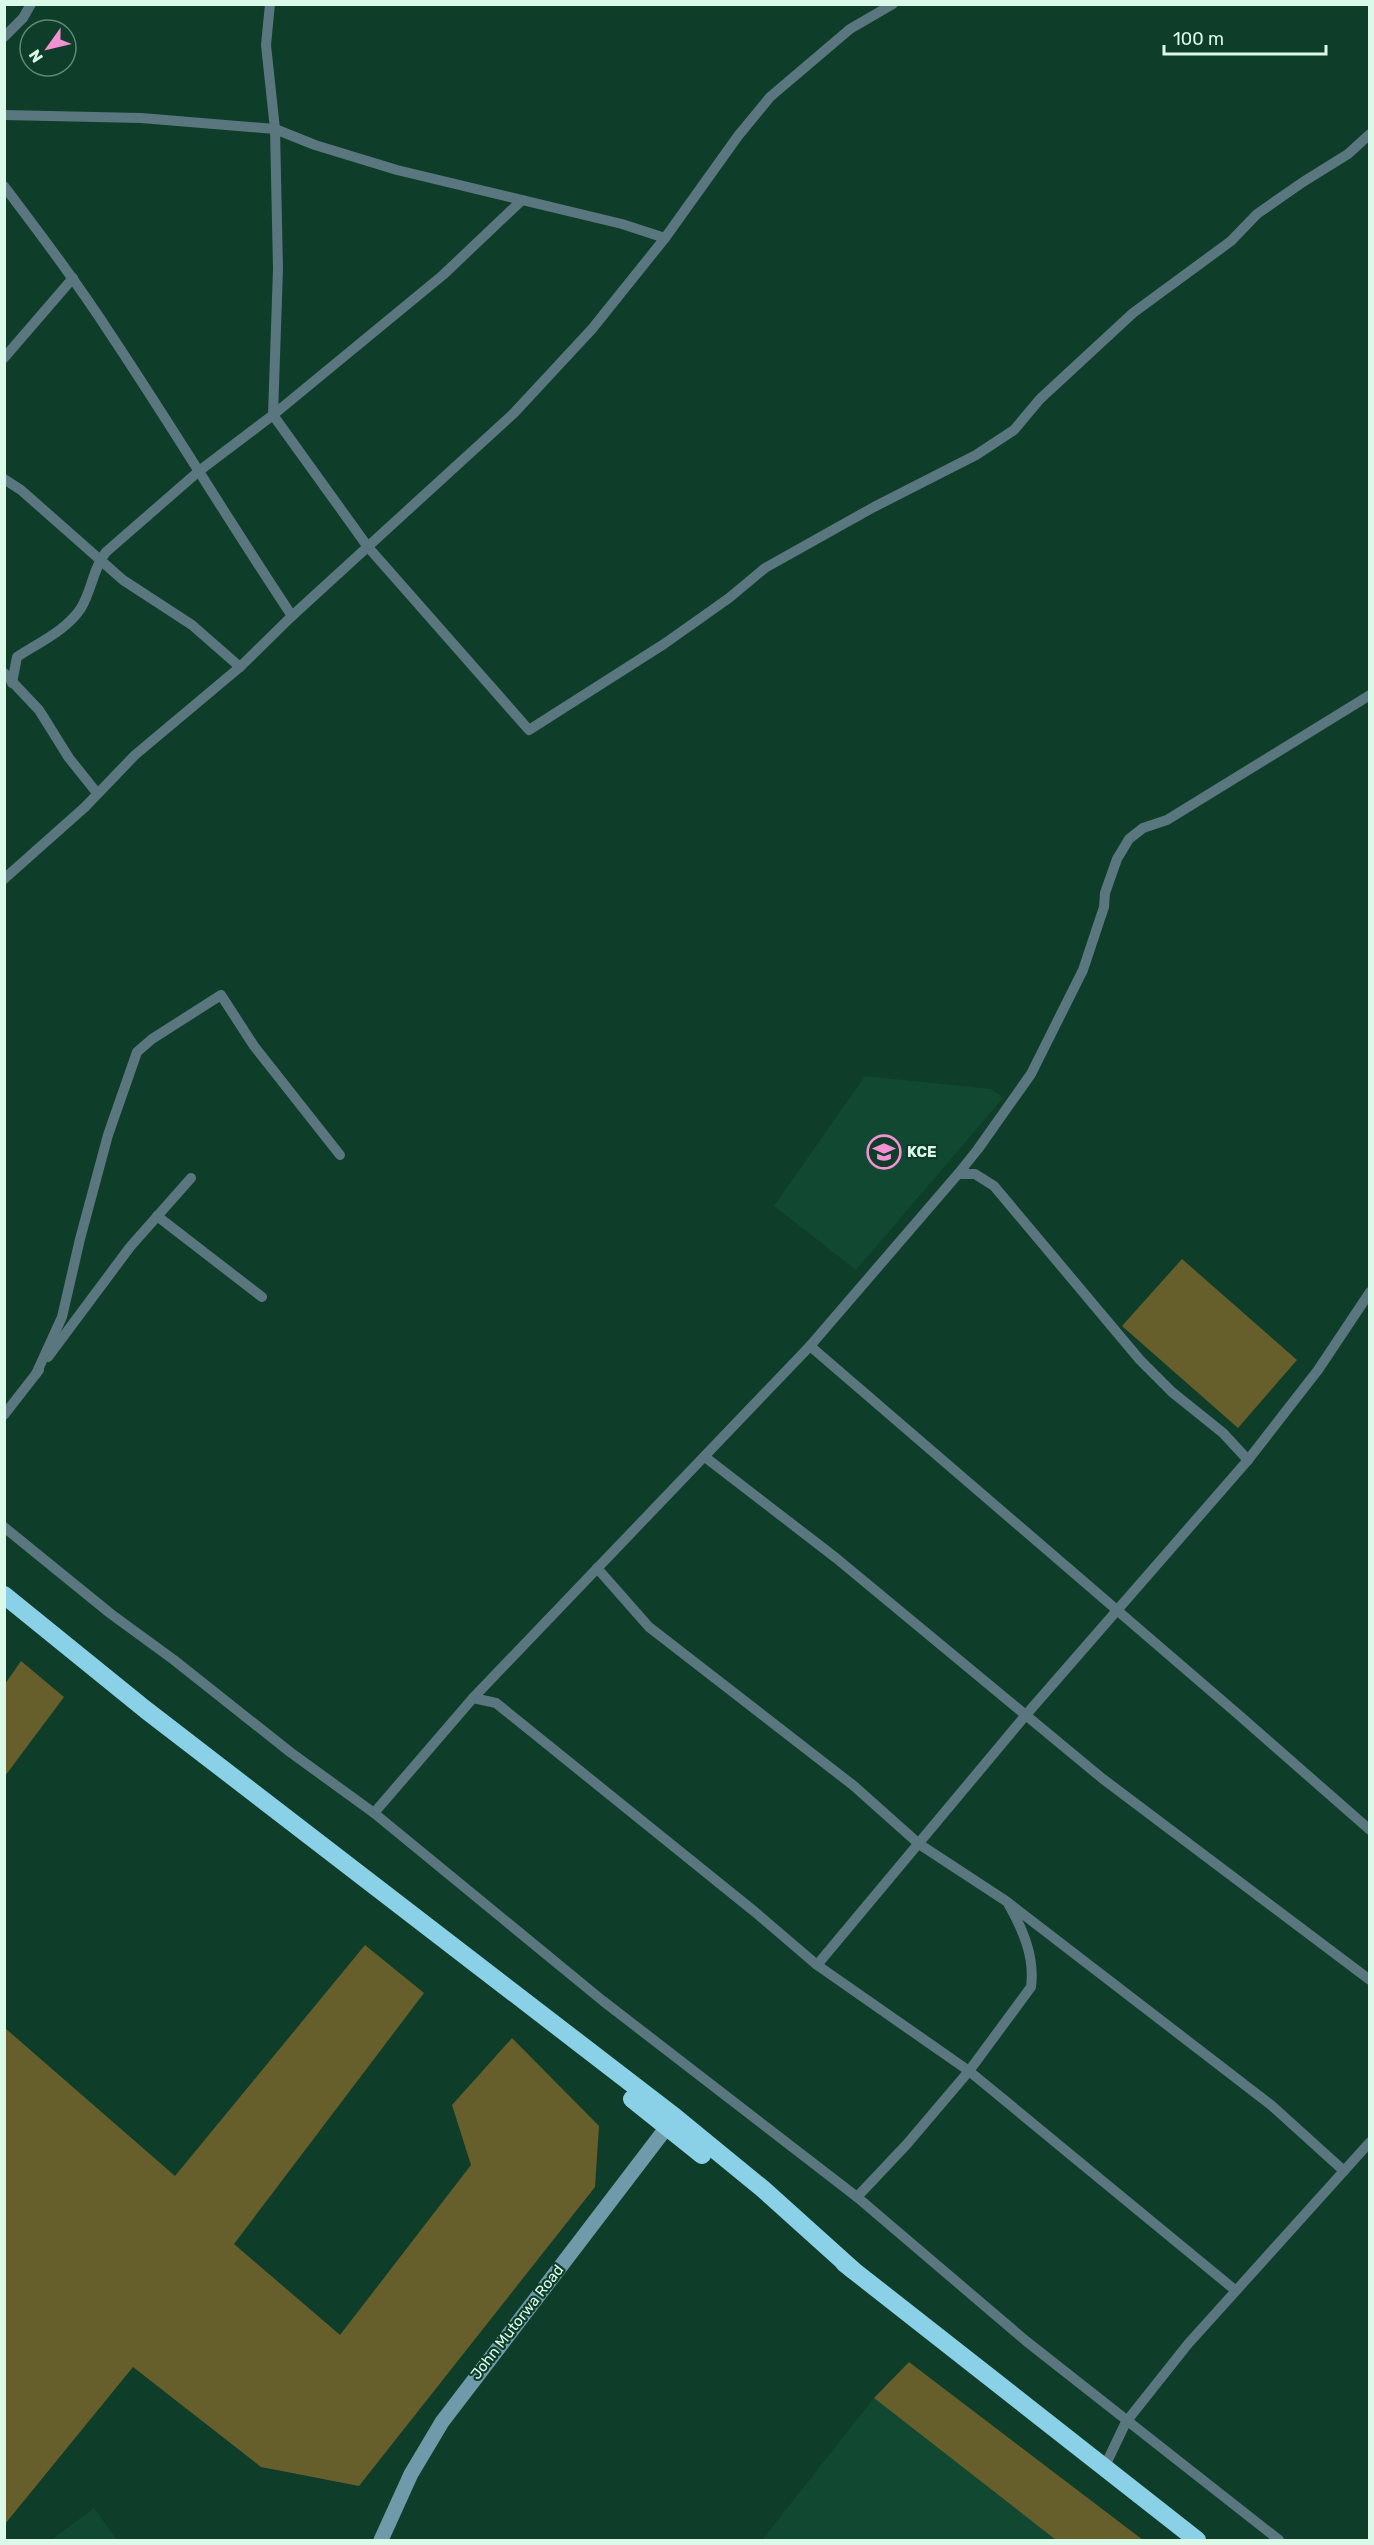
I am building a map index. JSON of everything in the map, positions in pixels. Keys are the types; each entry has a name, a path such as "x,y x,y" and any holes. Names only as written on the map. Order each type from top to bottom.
{"highway":[{"path":"4,1595 146,1710 467,1958 671,2122 763,2189 853,2270 1197,2541"}],"street":[{"path":"4,37 23,18 31,4"},
{"path":"270,4 266,45 275,129 278,269 273,415 368,548 530,730 664,644 729,598 765,568 874,507 976,455 1014,430 1040,399 1133,313 1231,241 1257,214 1348,154 1370,134"},
{"path":"4,879 85,807 143,747 240,667 292,616 514,413 591,328 665,238 738,136 770,98 850,29 893,4"},
{"path":"4,115 141,118 275,129 315,145 397,170 622,224 665,238"},
{"path":"4,186 73,278 199,471 224,515 292,616"},
{"path":"12,683 17,657 61,628 81,608 100,560 199,471 273,415 443,275 522,200"},
{"path":"4,358 73,278"},
{"path":"4,479 21,490 123,580 192,625 240,667"},
{"path":"4,673 39,710 69,758 97,794"},
{"path":"374,1814 473,1698 810,1346 978,1149 1031,1074 1083,970 1104,907 1105,893 1117,859 1129,838 1143,828 1167,820 1370,694"},
{"path":"36,1374 62,1317 108,1135 129,1072 137,1052 152,1039 221,995 254,1046 340,1155"},
{"path":"958,1174 975,1174 994,1186 1140,1360 1172,1392 1223,1433 1248,1460"},
{"path":"4,1415 94,1294 191,1178"},
{"path":"157,1216 262,1297"},
{"path":"817,1965 1025,1716 1248,1460 1318,1370 1370,1292"},
{"path":"810,1346 1370,1830"},
{"path":"705,1457 884,1596 1025,1716 1157,1822 1370,1980"},
{"path":"4,1527 111,1614 374,1814 594,1994 857,2197 1026,2341 1278,2541"},
{"path":"597,1568 649,1627 854,1786 919,1844 1006,1901 1271,2105 1344,2171"},
{"path":"473,1698 496,1703 755,1912 817,1965 969,2071 1234,2290"},
{"path":"857,2197 907,2144 969,2071 1031,1987 1033,1973 1023,1931 1006,1901"},
{"name":"John Mutorwa Road","path":"381,2541 411,2474 442,2422 671,2122"},
{"path":"1104,2468 1126,2422 1234,2290 1370,2142"}],"shaded area":[{"name":"KCE","path":"865,1076 991,1089 1003,1098 856,1270 774,1206"},
{"path":"1182,1259 1297,1360 1238,1428 1122,1326"},
{"path":"21,1661 64,1697 5,1776 5,1684"},
{"path":"365,1945 424,1993 234,2244 340,2335 471,2165 452,2105 512,2038 599,2126 595,2187 359,2486 261,2467 133,2367 5,2524 5,2028 175,2176"},
{"path":"909,2362 1143,2540 1056,2540 874,2398"},
{"path":"874,2398 1056,2540 762,2540"},
{"path":"94,2508 117,2540 51,2540"}],"place":[{"name":"KCE","path":"884,1152"}]}
